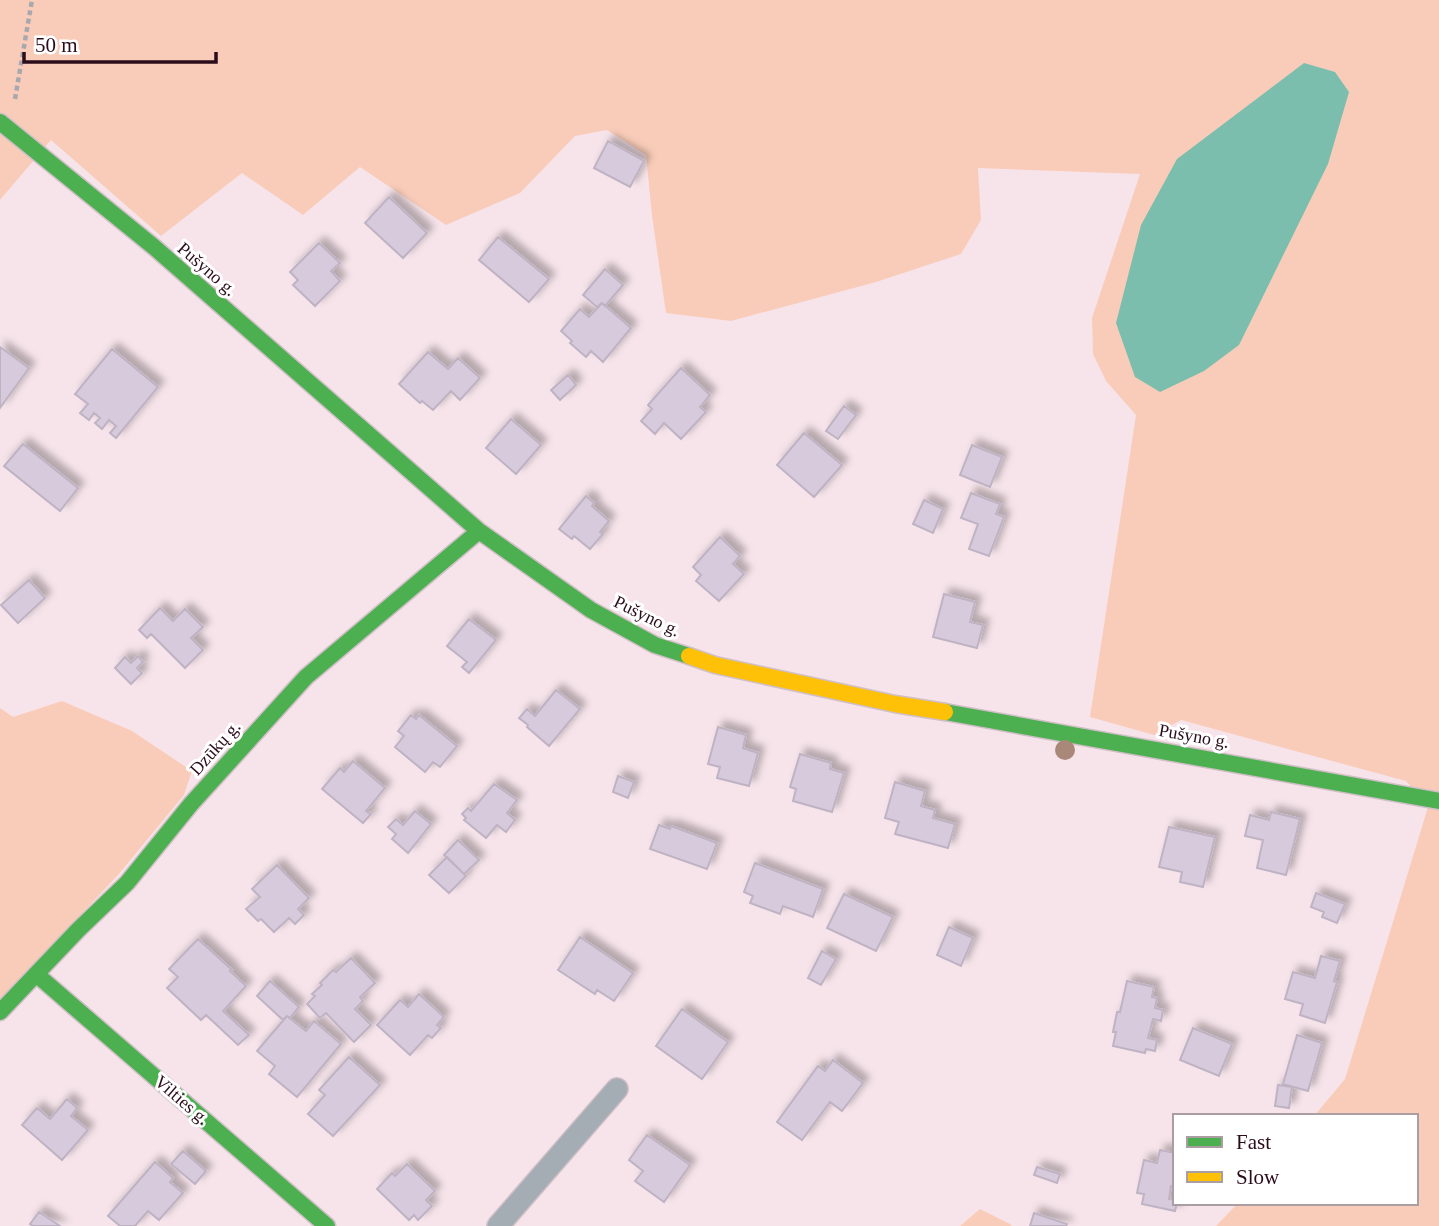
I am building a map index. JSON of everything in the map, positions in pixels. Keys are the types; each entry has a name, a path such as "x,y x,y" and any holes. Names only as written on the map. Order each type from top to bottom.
{"street":[{"name":"Pušyno g.","path":"0,122 153,247 479,531 591,610 655,645 715,665 895,704 1439,801"},
{"name":"Dzūkų g.","path":"0,1011 127,883 191,804 306,677 479,531"},
{"name":"Vilties g.","path":"36,974 327,1226"},
{"path":"498,1226 617,1090"}],"path":[{"path":"12,134 32,0"}],"shaded area":[{"path":"0,0 1439,0 1439,1226 1216,1226 1236,1205 1418,1205 1418,1114 1316,1114 1345,1079 1428,807 1406,781 1181,720 1154,735 1090,717 1136,415 1106,381 1093,354 1092,318 1140,174 978,168 981,220 961,254 876,282 731,321 666,313 646,155 607,130 575,136 520,193 446,225 360,167 303,215 242,173 161,236 51,140 0,200"},
{"path":"1304,63 1335,72 1349,92 1328,164 1239,345 1204,371 1160,392 1135,377 1116,323 1141,225 1177,159"},
{"path":"62,701 132,731 192,771 184,795 119,874 0,1000 0,708 13,717"},
{"path":"980,1209 1010,1224 1012,1226 960,1226"}],"building":[{"path":"608,141 644,161 630,187 594,168"},
{"path":"389,197 427,233 403,258 365,223"},
{"path":"498,237 549,279 529,302 479,260"},
{"path":"319,243 340,263 331,271 340,281 315,306 293,285 298,280 290,272"},
{"path":"605,269 623,285 605,306 602,303 597,307 583,295"},
{"path":"602,303 631,328 603,362 591,351 586,357 561,331 580,309 589,317"},
{"path":"0,347 29,368 0,408"},
{"path":"112,349 158,387 116,438 110,433 116,426 109,420 102,429 95,423 100,418 94,413 89,420 80,413 88,404 75,394"},
{"path":"428,352 448,369 458,358 480,378 460,400 451,391 433,410 422,401 420,403 399,384"},
{"path":"681,368 710,395 700,407 706,412 681,439 664,423 655,434 641,421 652,409 648,405"},
{"path":"568,375 576,385 560,400 551,390"},
{"path":"844,406 856,415 838,439 826,431"},
{"path":"511,419 541,445 516,474 486,448"},
{"path":"804,433 842,465 814,497 777,465"},
{"path":"23,444 78,488 60,511 4,466"},
{"path":"972,445 1002,457 990,487 960,475"},
{"path":"971,493 1000,504 996,514 1004,517 989,556 969,549 978,524 961,518"},
{"path":"586,496 594,503 592,506 609,521 600,532 603,534 590,549 574,536 572,539 559,529"},
{"path":"924,500 943,509 933,533 913,524"},
{"path":"720,537 740,556 733,564 744,574 719,601 696,581 701,575 693,567"},
{"path":"29,580 45,598 18,623 1,605"},
{"path":"944,594 975,602 970,622 983,625 977,648 933,637"},
{"path":"160,608 173,621 185,609 203,627 191,638 203,650 185,668 151,634 147,638 139,630"},
{"path":"469,619 496,640 469,673 462,667 467,662 447,646"},
{"path":"138,656 143,662 137,668 142,673 131,684 115,668 125,657 131,663"},
{"path":"556,690 580,709 549,746 519,718 527,709 535,716"},
{"path":"411,715 416,719 419,715 457,746 440,767 433,762 425,772 395,747 404,736 398,731"},
{"path":"718,727 746,735 743,748 758,753 749,786 717,778 720,767 708,764"},
{"path":"800,754 831,763 830,769 844,773 832,812 793,801 796,789 790,787"},
{"path":"353,761 385,788 366,811 371,814 363,823 322,789 340,768 344,772"},
{"path":"618,776 634,782 628,798 613,792"},
{"path":"895,782 925,791 921,806 935,810 933,818 955,824 948,848 895,834 899,822 885,818"},
{"path":"494,784 517,800 507,813 515,820 506,832 497,825 486,838 464,820 466,818 462,814 468,808 471,811"},
{"path":"415,811 431,824 408,853 392,839 396,834 388,827 396,819 403,825"},
{"path":"1271,812 1300,819 1286,875 1257,868 1263,840 1245,836 1250,815 1269,820"},
{"path":"659,825 670,829 671,826 717,843 707,869 650,849"},
{"path":"1169,827 1215,837 1203,887 1180,882 1182,872 1159,867"},
{"path":"458,840 479,860 464,874 444,855"},
{"path":"447,857 466,876 449,893 429,875"},
{"path":"755,863 823,889 813,917 783,906 780,914 750,903 753,896 744,892"},
{"path":"277,865 309,898 298,909 304,915 295,924 289,918 274,932 246,909 260,897 252,889"},
{"path":"1316,893 1345,904 1337,923 1322,917 1324,912 1311,907"},
{"path":"844,894 893,917 876,951 827,928"},
{"path":"949,927 973,938 961,966 937,955"},
{"path":"580,937 633,973 614,1001 597,990 595,994 558,970"},
{"path":"198,939 246,986 223,1011 249,1035 238,1045 206,1015 201,1020 167,988 178,977 169,969"},
{"path":"822,951 836,959 821,985 808,978"},
{"path":"1321,956 1340,961 1325,1023 1300,1015 1303,1004 1285,999 1293,972 1315,978"},
{"path":"351,958 375,983 360,997 363,1001 355,1009 371,1025 354,1042 326,1013 320,1018 307,1004 315,996 312,994 322,985 320,983"},
{"path":"270,981 299,1007 290,1018 287,1016 283,1020 257,996"},
{"path":"1127,981 1154,987 1152,997 1157,998 1155,1008 1163,1010 1161,1021 1153,1019 1148,1038 1157,1040 1155,1051 1146,1049 1145,1053 1113,1046 1117,1012 1120,1012"},
{"path":"419,994 444,1017 437,1025 441,1028 432,1038 428,1035 410,1055 377,1025 400,1000 408,1007"},
{"path":"682,1009 728,1042 702,1079 656,1046"},
{"path":"287,1016 306,1031 314,1021 341,1044 297,1097 269,1074 275,1066 257,1051"},
{"path":"1193,1028 1232,1044 1219,1076 1180,1060"},
{"path":"1297,1035 1322,1043 1308,1091 1283,1084"},
{"path":"349,1057 380,1085 333,1136 308,1114 325,1095 319,1090"},
{"path":"833,1060 863,1083 842,1111 830,1102 802,1140 777,1122 818,1066 825,1071"},
{"path":"1278,1085 1292,1087 1289,1108 1275,1106"},
{"path":"67,1099 77,1108 71,1116 88,1130 62,1160 22,1125 37,1108 50,1119"},
{"path":"647,1135 690,1165 664,1202 635,1181 643,1171 629,1160"},
{"path":"1160,1150 1173,1153 1173,1186 1169,1199 1173,1200 1173,1205 1176,1205 1175,1211 1142,1204 1144,1194 1137,1193 1144,1160 1157,1163"},
{"path":"183,1151 206,1171 195,1184 171,1164"},
{"path":"155,1162 173,1178 170,1182 183,1193 159,1220 148,1211 135,1226 120,1226 108,1216"},
{"path":"407,1164 435,1191 426,1200 432,1206 418,1220 414,1215 409,1220 377,1189 392,1173 395,1176"},
{"path":"1037,1167 1060,1174 1057,1183 1034,1175"},
{"path":"39,1212 60,1226 30,1224"},
{"path":"1034,1213 1067,1224 1030,1226"}],"traffic: fast":[{"path":"0,122 154,247 479,531 591,610 655,645 689,656"},
{"path":"0,1012 127,883 191,804 306,677 479,531"},
{"path":"945,712 1439,801"},
{"path":"36,974 327,1226"}],"traffic: slow":[{"path":"689,656 715,665 895,704 945,712"}]}
